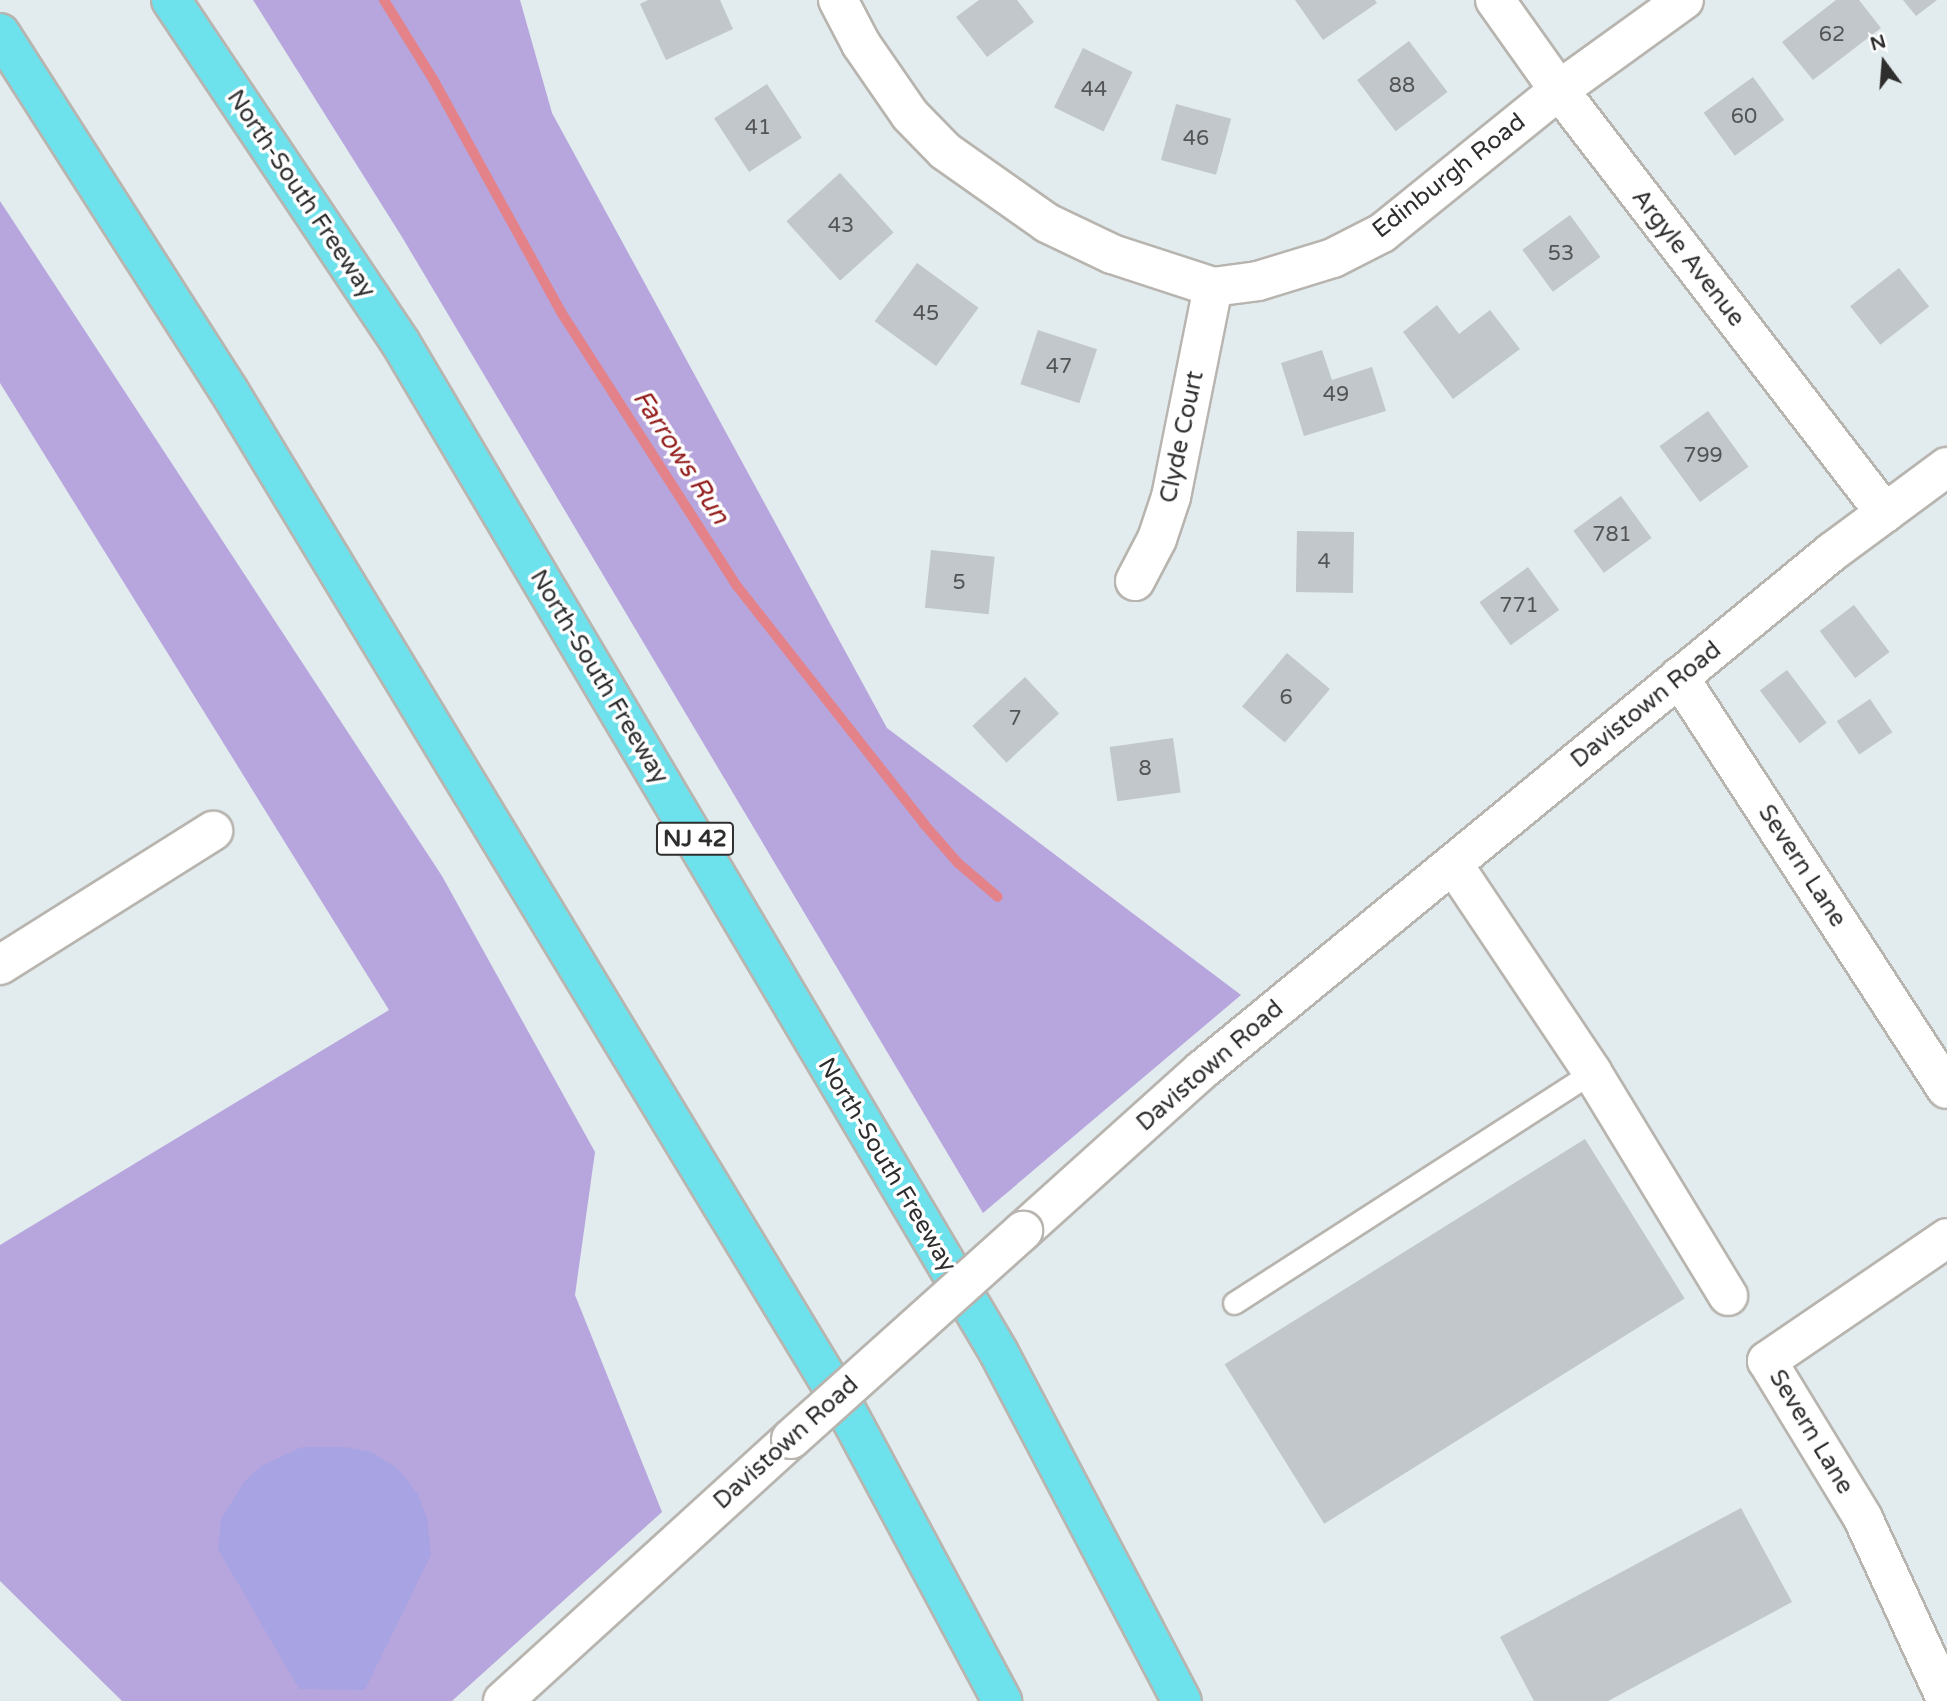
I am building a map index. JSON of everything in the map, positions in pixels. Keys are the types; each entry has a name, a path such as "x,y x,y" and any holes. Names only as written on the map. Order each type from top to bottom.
{"highway":[{"name":"North-South Freeway","path":"171,0 422,378 999,1353 1182,1701"},
{"path":"0,33 237,403 844,1406 1002,1701"}],"street":[{"name":"Edinburgh Road","path":"838,0 861,44 903,105 944,151 1047,223 1112,254 1213,287 1258,281 1332,258 1382,233 1559,90 1684,0"},
{"name":"Argyle Avenue","path":"1495,0 1559,90 1885,513"},
{"name":"Clyde Court","path":"1135,581 1157,539 1171,497 1213,287"},
{"name":"Davistown Road","path":"503,1701 1202,1070 1832,552 1947,467"},
{"name":"Severn Lane","path":"1679,677 1947,1089"},
{"path":"0,965 213,831"},
{"path":"1453,864 1592,1073 1728,1296"},
{"name":"Severn Lane","path":"1947,1238 1767,1360 1863,1518 1947,1701"}],"lane":[{"path":"1234,1303 1592,1073"}],"shaded area":[{"path":"253,0 520,0 552,113 887,728 1241,995 983,1213 402,237"},
{"path":"0,201 442,876 595,1152 575,1295 662,1512 452,1701 122,1701 0,1581 0,1245 389,1010 0,383"},
{"path":"302,1447 345,1447 371,1452 397,1468 418,1494 427,1518 431,1555 365,1690 299,1689 218,1549 221,1519 244,1482 261,1466"}],"building":[{"path":"648,0 720,0 733,29 666,60 640,4"},
{"path":"979,0 1017,0 1034,22 987,57 956,17"},
{"path":"1295,0 1375,0 1377,3 1323,40"},
{"path":"1836,0 1859,0 1881,28 1813,80 1782,42"},
{"path":"1903,0 1937,0 1916,16"},
{"path":"1409,41 1448,92 1396,131 1357,80"},
{"path":"1083,48 1132,72 1104,131 1054,107"},
{"path":"1753,77 1784,120 1735,156 1704,113"},
{"path":"767,84 802,138 749,172 714,118"},
{"path":"1176,104 1231,119 1216,175 1161,160"},
{"path":"840,173 894,232 840,281 786,221"},
{"path":"1570,215 1601,257 1553,292 1522,250"},
{"path":"917,263 978,308 936,366 875,321"},
{"path":"1899,268 1929,307 1880,345 1850,306"},
{"path":"1437,305 1459,334 1490,310 1520,349 1453,399 1403,332"},
{"path":"1038,330 1097,349 1079,403 1020,384"},
{"path":"1322,350 1332,380 1372,367 1386,411 1304,436 1281,363"},
{"path":"1708,411 1749,467 1700,502 1659,446"},
{"path":"1621,496 1652,538 1604,573 1573,531"},
{"path":"1297,531 1354,532 1353,593 1296,592"},
{"path":"931,550 995,557 989,614 925,608"},
{"path":"1528,567 1559,610 1511,645 1479,602"},
{"path":"1854,605 1890,652 1855,678 1820,631"},
{"path":"1287,653 1330,689 1285,743 1242,707"},
{"path":"1787,670 1827,723 1800,743 1760,690"},
{"path":"1025,677 1059,714 1006,763 972,726"},
{"path":"1870,699 1892,732 1859,755 1837,721"},
{"path":"1173,738 1181,792 1117,801 1110,747"},
{"path":"1585,1139 1685,1298 1324,1524 1225,1364"},
{"path":"1741,1508 1792,1602 1608,1701 1534,1701 1500,1637"}],"waterway":[{"name":"Farrows Run","path":"384,0 433,79 561,312 737,586 924,824 958,863 998,897"}]}
